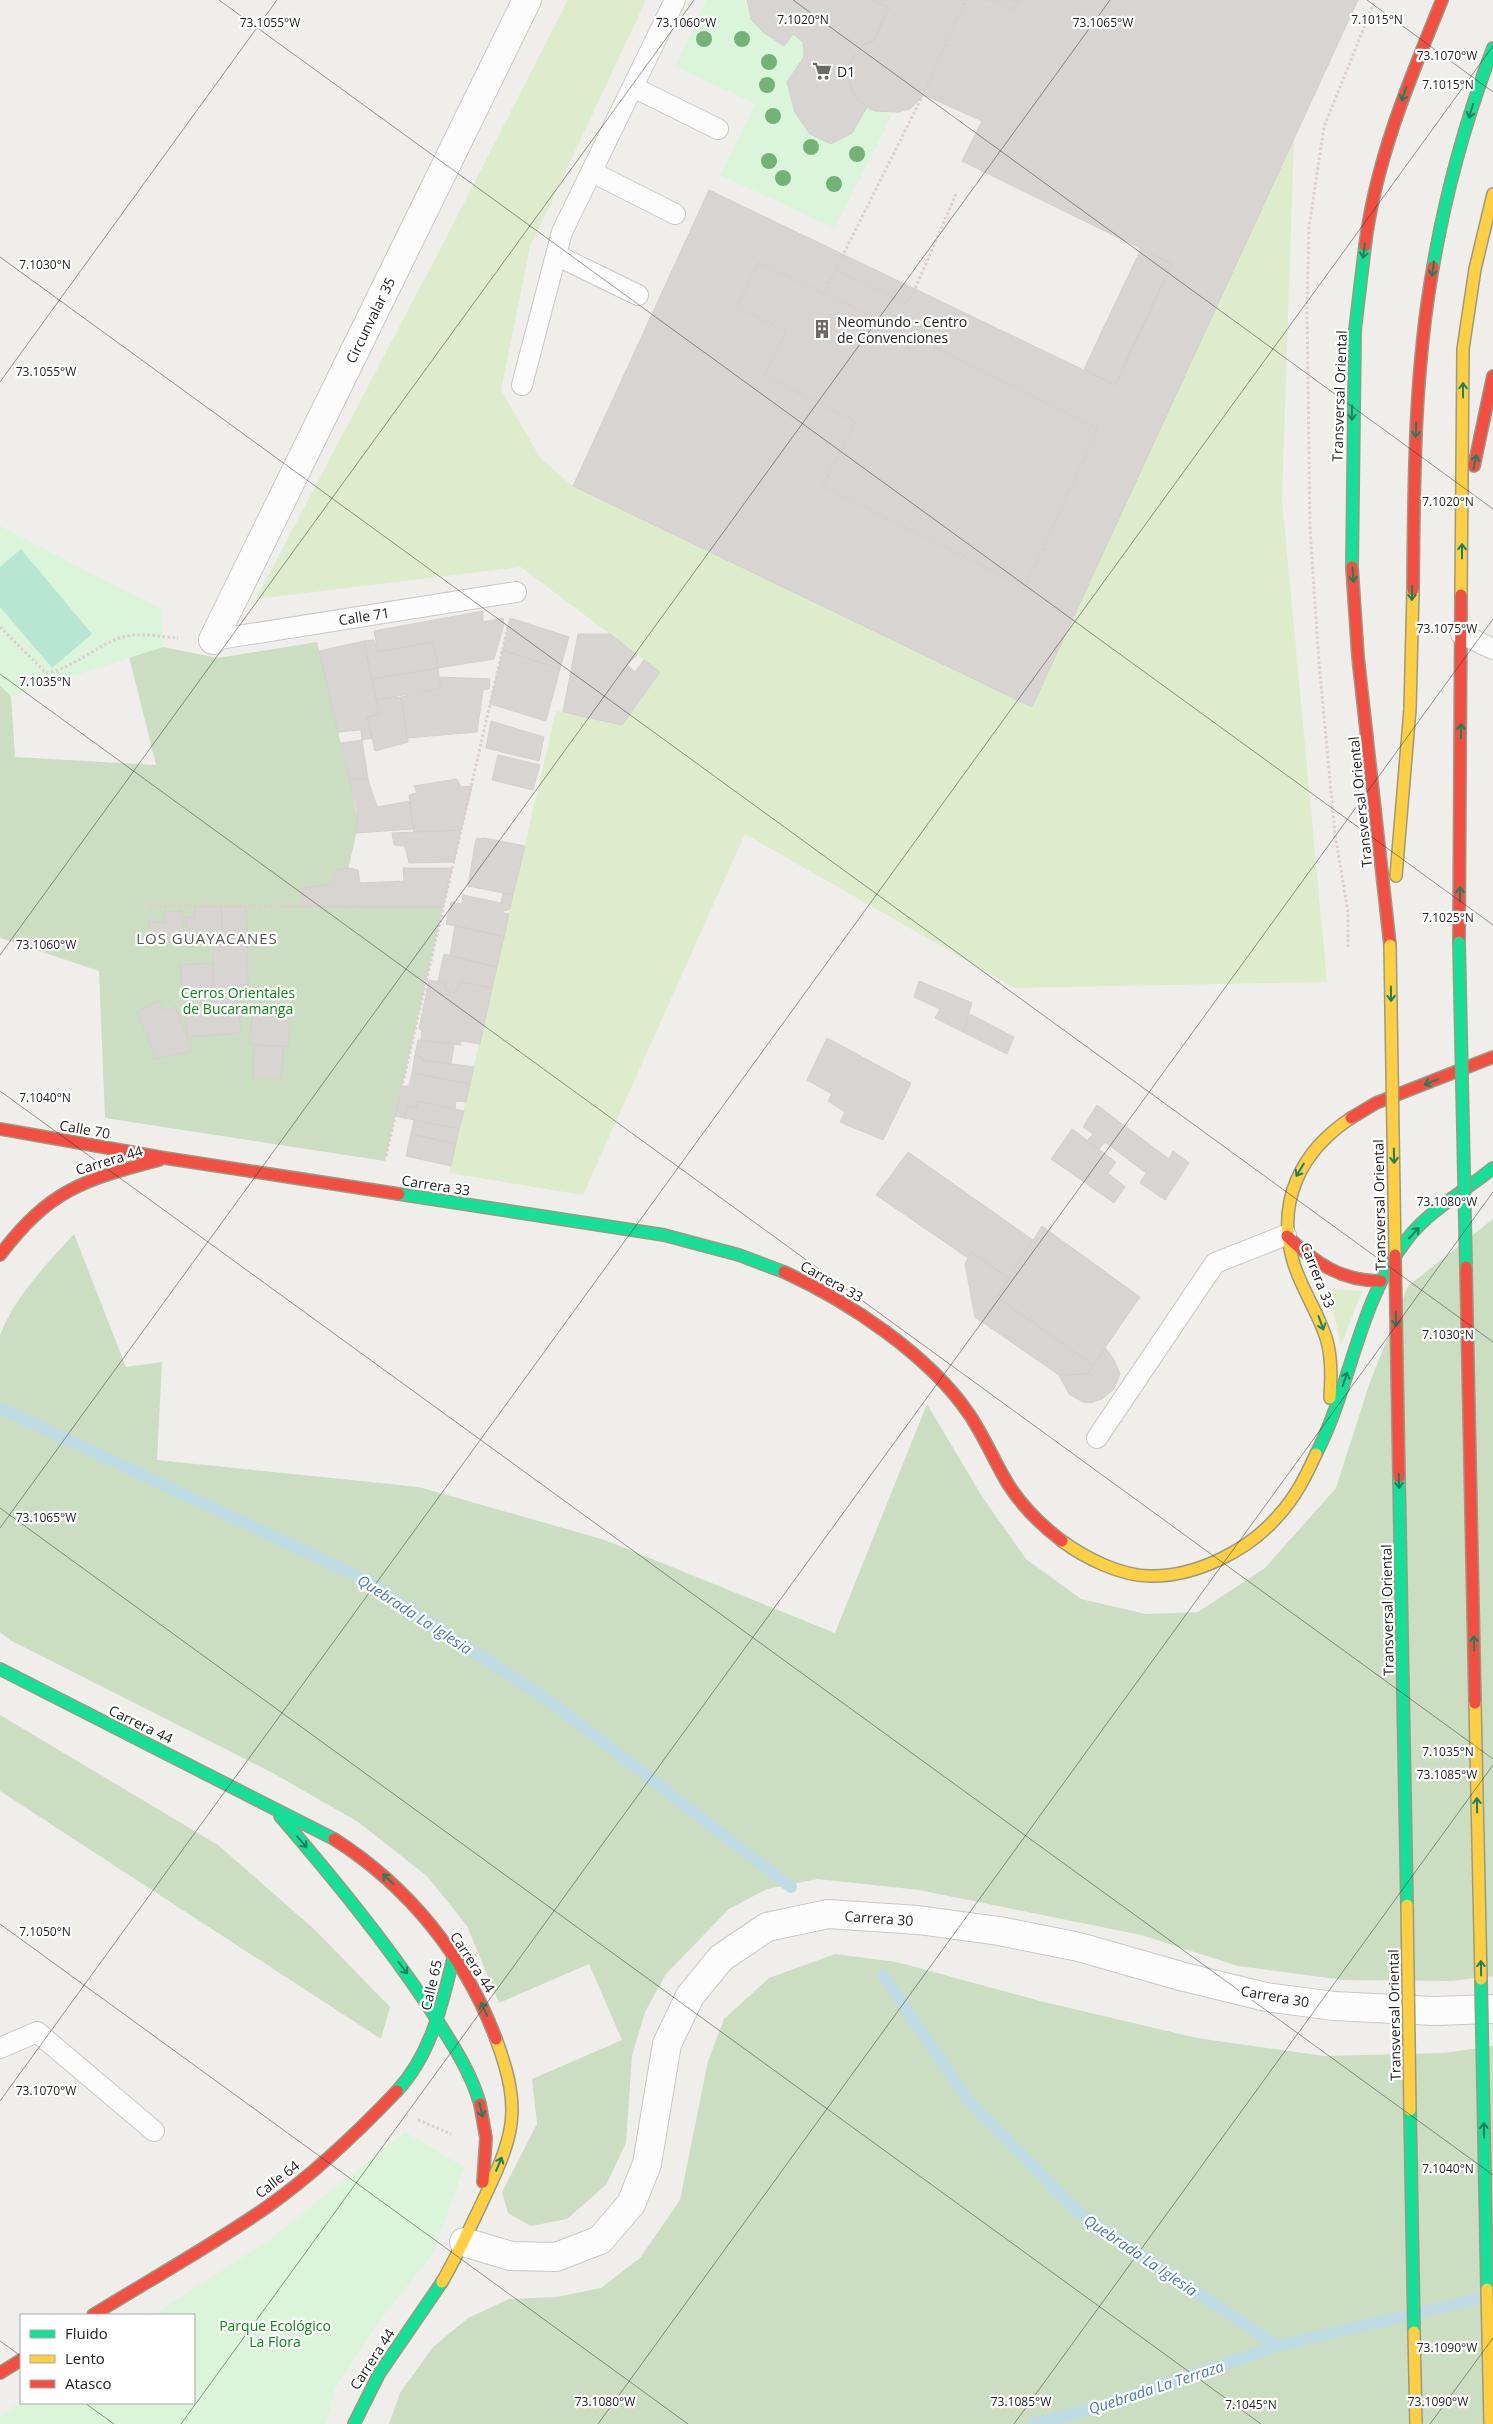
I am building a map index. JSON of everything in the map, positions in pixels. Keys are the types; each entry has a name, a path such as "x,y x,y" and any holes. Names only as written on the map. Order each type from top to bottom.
{"main road":[{"name":"Transversal Oriental","path":"1416,2424 1390,945 1358,657 1352,556 1352,410 1355,330 1368,228 1380,166 1411,74 1442,0"},
{"path":"1390,945 1410,709 1416,420 1426,323 1439,230 1460,148 1484,69 1493,48"},
{"path":"1490,2424 1459,942 1464,349 1475,269 1493,194"},
{"path":"1462,527 1493,376"},
{"name":"Carrera 33","path":"1323,1441 1331,1377 1327,1342 1294,1262 1286,1235 1287,1209 1292,1184 1313,1150 1338,1127 1367,1107 1493,1057"},
{"path":"1473,1065 1493,1072"},
{"name":"Calle 70","path":"0,1129 165,1158"},
{"name":"Carrera 33","path":"165,1158 664,1235 722,1251 791,1276 855,1309 900,1344 968,1412 1019,1500 1058,1539 1105,1566 1149,1576 1196,1568 1228,1555 1261,1533 1287,1505 1308,1474 1323,1441 1371,1302 1402,1246 1441,1207 1493,1168"},
{"name":"Carrera 44","path":"0,1256 32,1215 60,1193 97,1177 165,1158"},
{"path":"1286,1235 1309,1258 1334,1274 1360,1282 1381,1281"},
{"name":"Carrera 44","path":"0,1669 270,1804 353,1851 387,1877 408,1899 454,1955 484,2006 503,2057 510,2087 512,2115 508,2143 450,2270 375,2378 362,2402 354,2424"},
{"name":"Carrera 44","path":"270,1804 371,1926 410,1978 463,2059 483,2112 486,2166 478,2209"},
{"name":"Calle 65","path":"438,2022 454,1955"},
{"name":"Calle 64","path":"95,2314 267,2206 307,2176 405,2082 420,2058 438,2022"},
{"path":"0,2373 20,2361"}],"street":[{"name":"Circunvalar 35","path":"213,640 527,0"},
{"name":"Carrera 30","path":"464,2242 511,2256 556,2257 600,2240 631,2204 647,2164 667,2044 690,1996 721,1958 767,1927 828,1914 918,1920 999,1931 1079,1947 1266,1997 1334,2006 1434,2011 1493,2009"}],"lane":[{"path":"522,385 562,232 675,0"},
{"path":"633,87 718,130"},
{"path":"592,172 675,214"},
{"path":"556,254 638,295"},
{"name":"Calle 71","path":"213,640 516,592"},
{"path":"1461,634 1493,649"},
{"path":"1098,1438 1215,1264 1286,1235"},
{"path":"0,2048 37,2032 154,2131"}],"path":[{"path":"824,294 919,103 966,0"},
{"path":"990,0 1013,12 1018,0"},
{"path":"1309,228 1324,127 1375,0"},
{"path":"836,270 906,303 915,289 956,194"},
{"path":"758,263 824,294 1098,428 1025,587 822,486 856,422 764,376 787,332 736,307 758,263"},
{"path":"379,1191 516,592"},
{"path":"0,627 46,673 62,670 94,651 128,636 213,640"},
{"path":"149,906 443,907"},
{"path":"382,2106 486,2148"}],"green space":[{"path":"568,0 646,0 530,247 501,390 541,459 573,486 1032,707 1294,139 1282,499 1327,982 1015,988 745,834 583,1195 449,1173 556,711 622,725 660,672 521,567 256,599 446,238"},
{"path":"706,0 744,0 751,16 759,27 784,46 793,34 803,42 804,57 787,82 795,113 810,134 831,144 852,133 867,107 875,111 893,113 835,228 720,175 755,104 676,66"},
{"path":"0,526 161,609 163,647 11,696 0,685"},
{"path":"21,549 92,634 52,668 0,607 0,567"},
{"name":"Cerros Orientales de Bucaramanga","path":"317,642 359,821 340,906 443,907 385,1161 105,1118 99,971 0,938 0,685 11,696 15,757 156,765 129,657 163,647 218,658"},
{"path":"1493,1219 1493,1976 1451,1981 1344,1980 1238,1966 1141,1935 919,1890 818,1879 767,1889 729,1909 666,1974 645,2012 632,2056 626,2143 606,2185 567,2219 531,2226 508,2213 502,2192 537,2124 532,2079 622,2040 589,1964 499,2003 467,1926 427,1876 358,1822 271,1772 10,1640 0,1632 0,1335 23,1294 42,1269 74,1234 126,1367 162,1362 157,1460 419,1487 605,1540 835,1633 927,1404 983,1498 1026,1559 1081,1599 1146,1614 1198,1612 1265,1568 1336,1488 1370,1382 1408,1286"},
{"path":"1328,1289 1362,1291 1341,1345"},
{"path":"0,1715 218,1845 315,1930 390,2007 381,2039 0,1791"},
{"path":"835,1954 897,1962 1044,2002 1197,2038 1324,2056 1444,2053 1493,2046 1493,2424 389,2424 400,2393 433,2347 468,2318 509,2299 557,2297 601,2288 640,2258 680,2200 708,2061 724,2019 769,1978"},
{"name":"Parque Ecológico La Flora","path":"405,2132 464,2167 433,2253 381,2319 335,2389 326,2424 0,2424 0,2416 20,2403 195,2404 195,2314 155,2314 272,2238"}],"building":[{"name":"D1","path":"747,0 872,0 889,8 873,41 863,45 851,61 848,74 851,88 855,96 867,107 852,133 831,144 810,134 795,113 787,82 804,57 803,42 793,34 784,46 763,32 751,19"},
{"name":"Neomundo - Centro de Convenciones","path":"872,0 1358,0 1032,707 573,486 709,190 1115,385 1172,264 962,161 982,121 924,95 910,109 898,112 874,111 862,104 855,96 849,81 851,61 863,45 873,41 889,8"},
{"path":"1141,249 1172,264 1115,385 1084,369"},
{"path":"483,611 483,622 503,618 504,624 494,659 438,668 433,642 378,652 374,631"},
{"path":"510,618 569,637 560,669 503,650"},
{"path":"578,634 610,634 637,655 627,665 635,672 644,660 660,672 622,725 563,712"},
{"path":"374,640 378,652 433,642 438,668 372,679 364,641"},
{"path":"364,641 379,714 367,717 372,738 362,740 361,730 338,732 319,651"},
{"path":"503,650 560,669 546,721 490,704"},
{"path":"438,668 441,688 376,700 372,679"},
{"path":"439,677 490,679 489,689 483,690 477,732 407,738 401,697 441,688"},
{"path":"401,697 408,742 375,751 367,717 379,714 376,700"},
{"path":"491,721 544,737 539,761 486,748"},
{"path":"362,740 368,779 349,779 341,743"},
{"path":"498,755 540,765 533,790 492,780"},
{"path":"349,779 368,779 377,807 410,801 413,829 356,833 358,812"},
{"path":"457,779 461,787 472,786 461,830 414,832 409,795 417,793 414,786"},
{"path":"461,830 454,862 409,863 405,846 394,845 392,833"},
{"path":"485,838 525,846 513,895 468,886 476,839"},
{"path":"348,868 358,870 360,883 404,881 403,868 452,868 443,907 302,906 302,888 334,884 334,871"},
{"path":"503,893 513,895 510,909 501,912 509,914 504,937 446,924 451,902 462,904 463,895 501,903"},
{"path":"194,906 221,906 223,939 189,940 185,918 195,917"},
{"path":"221,906 246,906 247,937 223,939"},
{"path":"182,911 184,941 151,943 149,921 165,923 164,912"},
{"path":"455,925 504,937 497,967 450,956"},
{"path":"247,937 248,985 213,987 213,939"},
{"path":"444,954 497,967 492,988 461,982 454,993 447,992 445,983 438,981"},
{"path":"213,963 213,987 182,990 180,965"},
{"path":"429,980 445,983 447,992 454,993 461,982 492,988 480,1044 461,1041 461,1045 421,1040 422,1030 419,1029"},
{"path":"919,981 972,1003 963,1032 935,1018 940,1009 914,997"},
{"path":"237,998 241,1033 188,1037 184,1009 211,1006 212,1000"},
{"path":"159,1001 165,1011 176,1007 192,1051 156,1059 137,1011"},
{"path":"253,1009 291,1011 288,1047 249,1044"},
{"path":"970,1014 1014,1037 1007,1054 963,1032"},
{"path":"827,1038 911,1083 883,1140 840,1122 845,1112 828,1101 832,1094 807,1080"},
{"path":"418,1040 454,1044 451,1064 422,1060 422,1057 415,1055"},
{"path":"254,1045 284,1046 281,1078 253,1078"},
{"path":"415,1055 422,1057 422,1060 474,1067 470,1084 412,1073"},
{"path":"412,1073 470,1084 466,1102 456,1101 455,1109 418,1101 417,1108 407,1106 404,1118 395,1116 403,1086 409,1086"},
{"path":"418,1101 464,1111 459,1129 404,1118 407,1106 417,1108"},
{"path":"1097,1105 1169,1159 1173,1151 1189,1163 1165,1200 1140,1183 1146,1173 1105,1142 1099,1149 1087,1141 1093,1134 1083,1127"},
{"path":"414,1120 459,1129 456,1144 411,1134"},
{"path":"1072,1129 1116,1162 1108,1173 1125,1187 1114,1203 1051,1159"},
{"path":"411,1134 456,1144 451,1166 406,1156"},
{"path":"908,1152 1033,1240 1009,1278 971,1252 968,1258 876,1195"},
{"path":"1042,1226 1140,1297 1093,1365 997,1297"},
{"path":"971,1252 1009,1278 997,1297 1093,1365 1088,1374 1059,1375 975,1317 965,1264"},
{"path":"1105,1348 1113,1358 1120,1374 1114,1389 1102,1399 1090,1403 1083,1402 1069,1394 1059,1375 1088,1374"}],"waterway":[{"name":"Quebrada La Iglesia","path":"0,1408 364,1579 552,1703 791,1887"},
{"name":"Quebrada La Iglesia","path":"883,1975 968,2100 1078,2212 1277,2346"},
{"name":"Quebrada La Terraza","path":"1033,2424 1102,2406 1277,2346 1490,2296"}],"traffic: fast":[{"path":"1433,267 1444,211 1458,156 1474,101 1493,48"},
{"path":"1352,567 1355,330 1365,246"},
{"path":"1459,942 1466,1267"},
{"path":"1316,1454 1339,1400 1366,1316 1391,1263 1408,1238 1427,1218 1493,1168"},
{"path":"399,1194 664,1235 739,1255 784,1272"},
{"path":"1399,1477 1407,1905"},
{"path":"0,1669 334,1839"},
{"path":"280,1816 358,1910 413,1984 458,2055 471,2079 480,2104"},
{"path":"397,2091 419,2061 427,2044 440,2010 454,1955"},
{"path":"1481,1979 1487,2289"},
{"path":"1410,2110 1414,2332"},
{"path":"354,2424 379,2374 442,2282"}],"traffic: slow":[{"path":"1461,595 1463,349 1475,269 1493,194"},
{"path":"1396,876 1410,709 1413,590"},
{"path":"1390,945 1395,1255"},
{"path":"1330,1398 1329,1348 1324,1331 1296,1271 1289,1239 1288,1218 1291,1198 1297,1179 1306,1162 1333,1131 1351,1118"},
{"path":"1062,1541 1081,1554 1127,1573 1150,1576 1168,1575 1203,1566 1237,1550 1266,1528 1295,1494 1316,1454"},
{"path":"1475,1703 1481,1979"},
{"path":"1407,1905 1410,2110"},
{"path":"442,2282 480,2207 507,2143 512,2107 510,2087 496,2039"},
{"path":"1487,2289 1490,2424"},
{"path":"1414,2332 1416,2424"}],"traffic: jam":[{"path":"1365,246 1370,214 1385,151 1406,90 1442,0"},
{"path":"1413,590 1416,428 1422,347 1433,267"},
{"path":"1474,466 1493,376"},
{"path":"1352,567 1358,657 1390,945"},
{"path":"1459,942 1461,595"},
{"path":"1351,1118 1376,1103 1493,1057"},
{"path":"0,1129 165,1158 399,1194"},
{"path":"0,1255 35,1216 69,1191 109,1174 159,1160"},
{"path":"1287,1236 1318,1262 1330,1269 1353,1278 1381,1281"},
{"path":"1395,1255 1399,1477"},
{"path":"1466,1267 1475,1703"},
{"path":"784,1272 809,1284 860,1314 886,1332 932,1371 969,1414 1019,1500 1039,1522 1062,1541"},
{"path":"334,1839 386,1878 410,1901 431,1926 451,1952 468,1979 496,2039"},
{"path":"95,2314 267,2207 302,2181 335,2152 397,2091"},
{"path":"480,2104 486,2138 483,2182"},
{"path":"0,2373 20,2361"}],"place":[{"name":"D1","path":"822,71"},
{"name":"Neomundo - Centro de Convenciones","path":"822,329"}],"district":[{"name":"LOS GUAYACANES","path":"207,938"}]}
